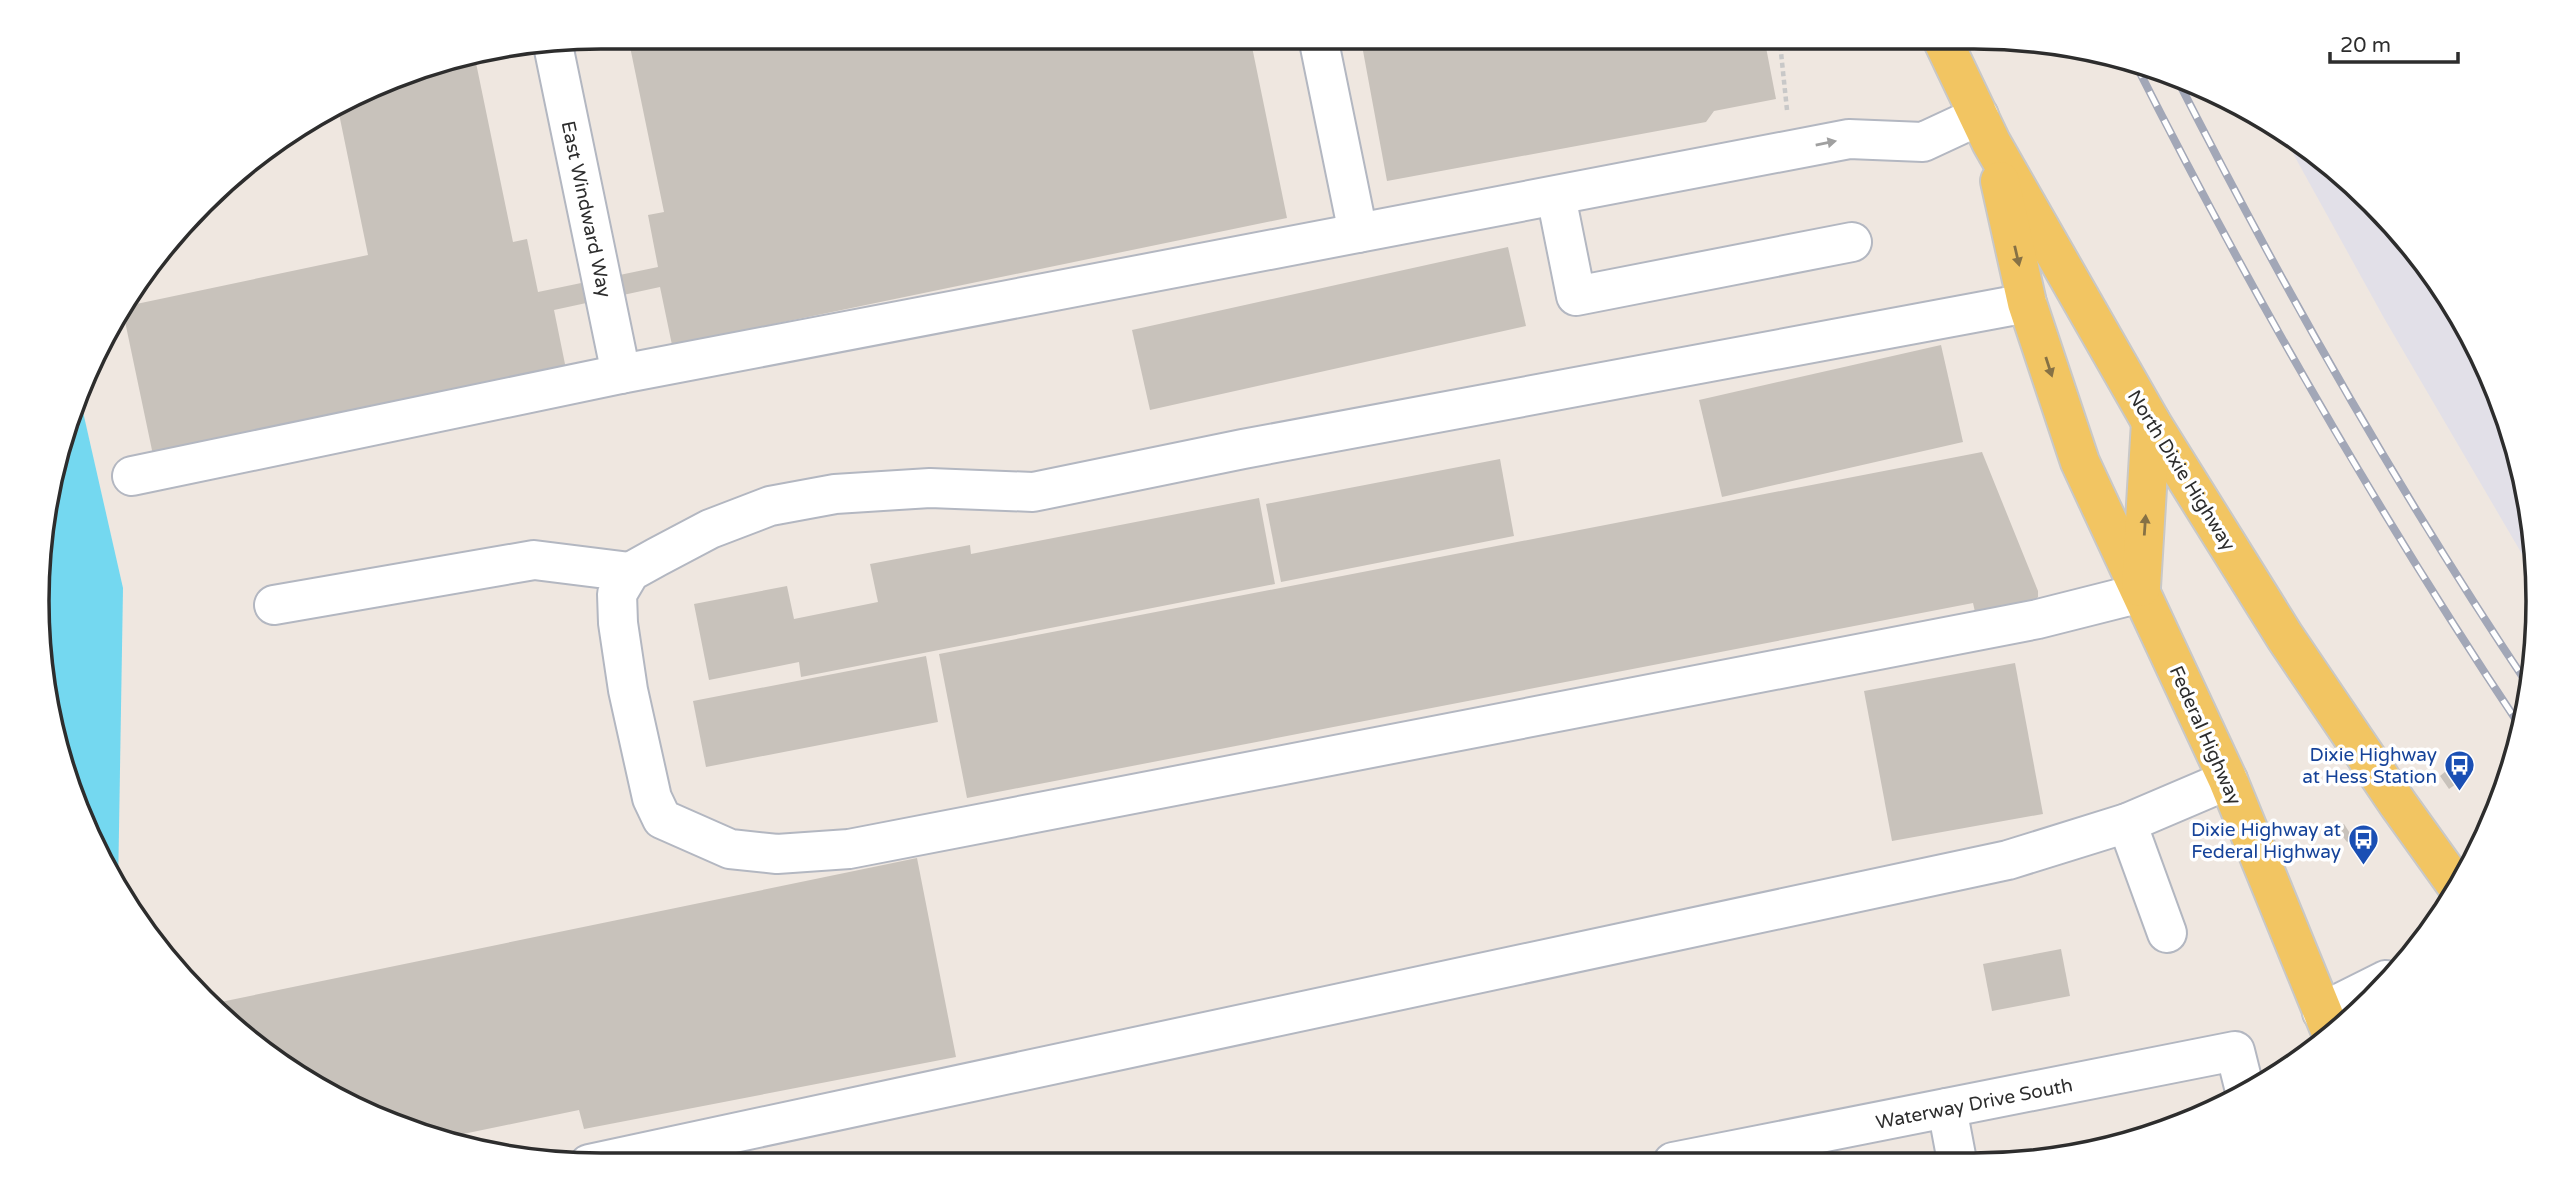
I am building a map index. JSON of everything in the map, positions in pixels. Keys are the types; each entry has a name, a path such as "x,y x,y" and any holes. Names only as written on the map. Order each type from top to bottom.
{"main road":[{"name":"North Dixie Highway","path":"1947,49 1985,129 2151,422 2286,637 2451,878"},
{"name":"Federal Highway","path":"1985,129 2027,303 2080,462 2228,780 2327,1023"},
{"name":"Federal Highway","path":"2141,593 2151,422"}],"street":[{"path":"1320,49 1358,233"},
{"name":"East Windward Way","path":"554,51 621,374"},
{"path":"132,476 621,374 1849,139 1923,142 1985,129"},
{"path":"1556,196 1576,296 1852,242"},
{"path":"2027,303 1243,449 1033,492 930,488 835,494 770,506 710,529 630,572 617,594 618,623 628,690 652,798 662,819 730,849 777,854 849,849 2038,619 2141,593"},
{"path":"274,605 534,560 630,572"},
{"path":"640,1153 2008,860 2127,822 2228,780"},
{"path":"2127,822 2167,933"},
{"path":"2327,1023 2343,1011"},
{"name":"Waterway Drive South","path":"1719,1153 2235,1051 2243,1083"},
{"path":"1947,1108 1956,1153"}],"path":[{"path":"1781,49 1788,117"}],"shaded area":[{"path":"2291,149 2338,186 2389,237 2433,294 2452,325 2484,390 2497,424 2515,493 2524,558 2384,318"}],"water":[{"path":"83,411 123,588 118,868 78,778 60,709 50,637 50,565 54,529 68,458"}],"building":[{"path":"630,49 1252,49 1287,218 672,345 660,287 554,310 566,369 153,455 125,322 136,304 368,255 339,115 357,106 424,78 476,64 513,242 527,239 538,292 658,267 648,215 664,212"},
{"path":"1363,49 1766,49 1776,99 1714,111 1706,122 1387,181"},
{"path":"1508,247 1526,326 1150,410 1132,330"},
{"path":"1941,345 1963,442 1722,497 1699,400"},
{"path":"1982,452 2038,591 2038,597 2034,601 1975,612 1973,603 967,798 939,654"},
{"path":"1500,459 1514,536 1281,582 1266,504"},
{"path":"1259,498 1275,584 801,677 799,662 709,680 694,604 787,586 794,619 878,602 870,564 970,545 971,554"},
{"path":"926,656 938,722 706,767 693,701"},
{"path":"2015,663 2043,814 1892,841 1864,691"},
{"path":"2446,771 2456,784 2449,789 2440,776"},
{"path":"2344,824 2353,838 2347,842 2337,829"},
{"path":"917,858 956,1057 584,1129 579,1110 460,1135 390,1111 325,1079 265,1039 222,1002"},
{"path":"2061,949 2070,996 1992,1011 1983,964"}],"railway":[{"path":"2141,75 2224,234 2318,402 2418,567 2513,716"},
{"path":"2183,90 2343,387 2434,539 2521,674"}],"place":[{"name":"Dixie Highway at Hess Station","path":"2460,792"},
{"name":"Dixie Highway at Federal Highway","path":"2364,867"}]}
